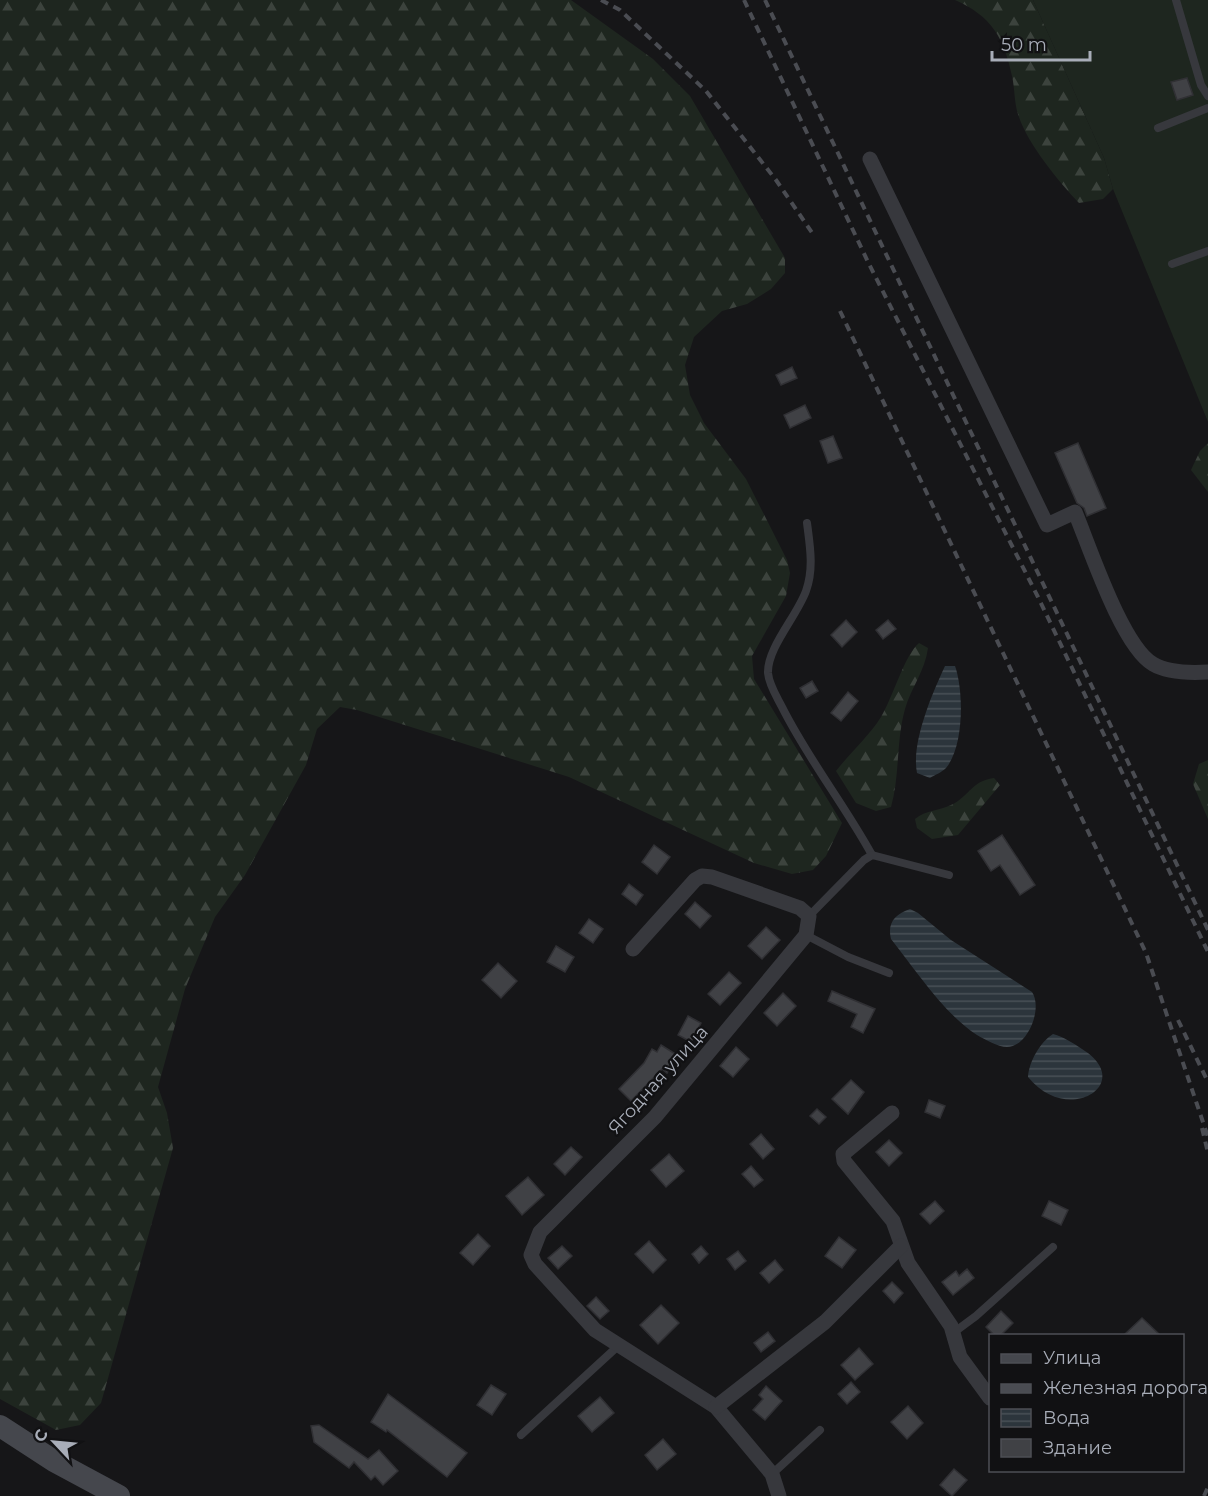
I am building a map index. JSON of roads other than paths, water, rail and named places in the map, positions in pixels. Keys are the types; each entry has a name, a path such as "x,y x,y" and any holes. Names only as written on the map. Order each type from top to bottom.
{"main road":[{"path":"0,1426 54,1461 119,1496"}],"street":[{"path":"870,159 1047,525 1075,512 1114,607 1131,640 1143,656 1154,665 1166,669 1208,672"},
{"path":"633,949 695,880 702,876 712,877 800,908 809,916 806,935"},
{"name":"Ягодная улица","path":"617,1347 595,1330 535,1264 531,1255 540,1232 655,1117 806,935"},
{"path":"892,1113 850,1146 843,1154 844,1161 893,1221 908,1263 938,1305 953,1333 960,1357 989,1397"},
{"path":"716,1407 825,1322 901,1246"},
{"path":"617,1347 716,1407 772,1474 779,1496"}],"lane":[{"path":"1176,0 1202,85 1208,96"},
{"path":"1158,128 1208,108"},
{"path":"1172,264 1208,251"},
{"path":"807,523 812,560 807,589 774,650 768,673 773,688 801,746 851,817 872,855 949,875"},
{"path":"809,916 864,860 872,855"},
{"path":"806,935 848,957 889,973"},
{"path":"953,1333 962,1329 1053,1247"},
{"path":"521,1435 617,1347"},
{"path":"772,1474 820,1430"}],"water":[{"path":"945,666 955,666 958,677 961,704 959,733 952,759 946,768 930,778 917,773 917,748 929,704"},
{"path":"910,909 951,940 1032,992 1036,1007 1032,1026 1021,1041 1015,1045 1003,1047 980,1037 953,1015 931,990 891,939 890,928 893,920"},
{"path":"1053,1034 1065,1038 1097,1062 1102,1075 1100,1086 1091,1094 1077,1099 1061,1098 1044,1092 1028,1077 1030,1065 1036,1053"}],"railway":[{"path":"601,0 620,10 706,91 776,180 815,237"},
{"path":"744,0 869,264 1038,597 1208,952"},
{"path":"765,0 1208,930"},
{"path":"840,311 1146,953 1208,1137"},
{"path":"1178,1020 1208,1082"},
{"path":"1202,1128 1208,1153"},
{"path":"1204,1496 1208,1487"}]}
